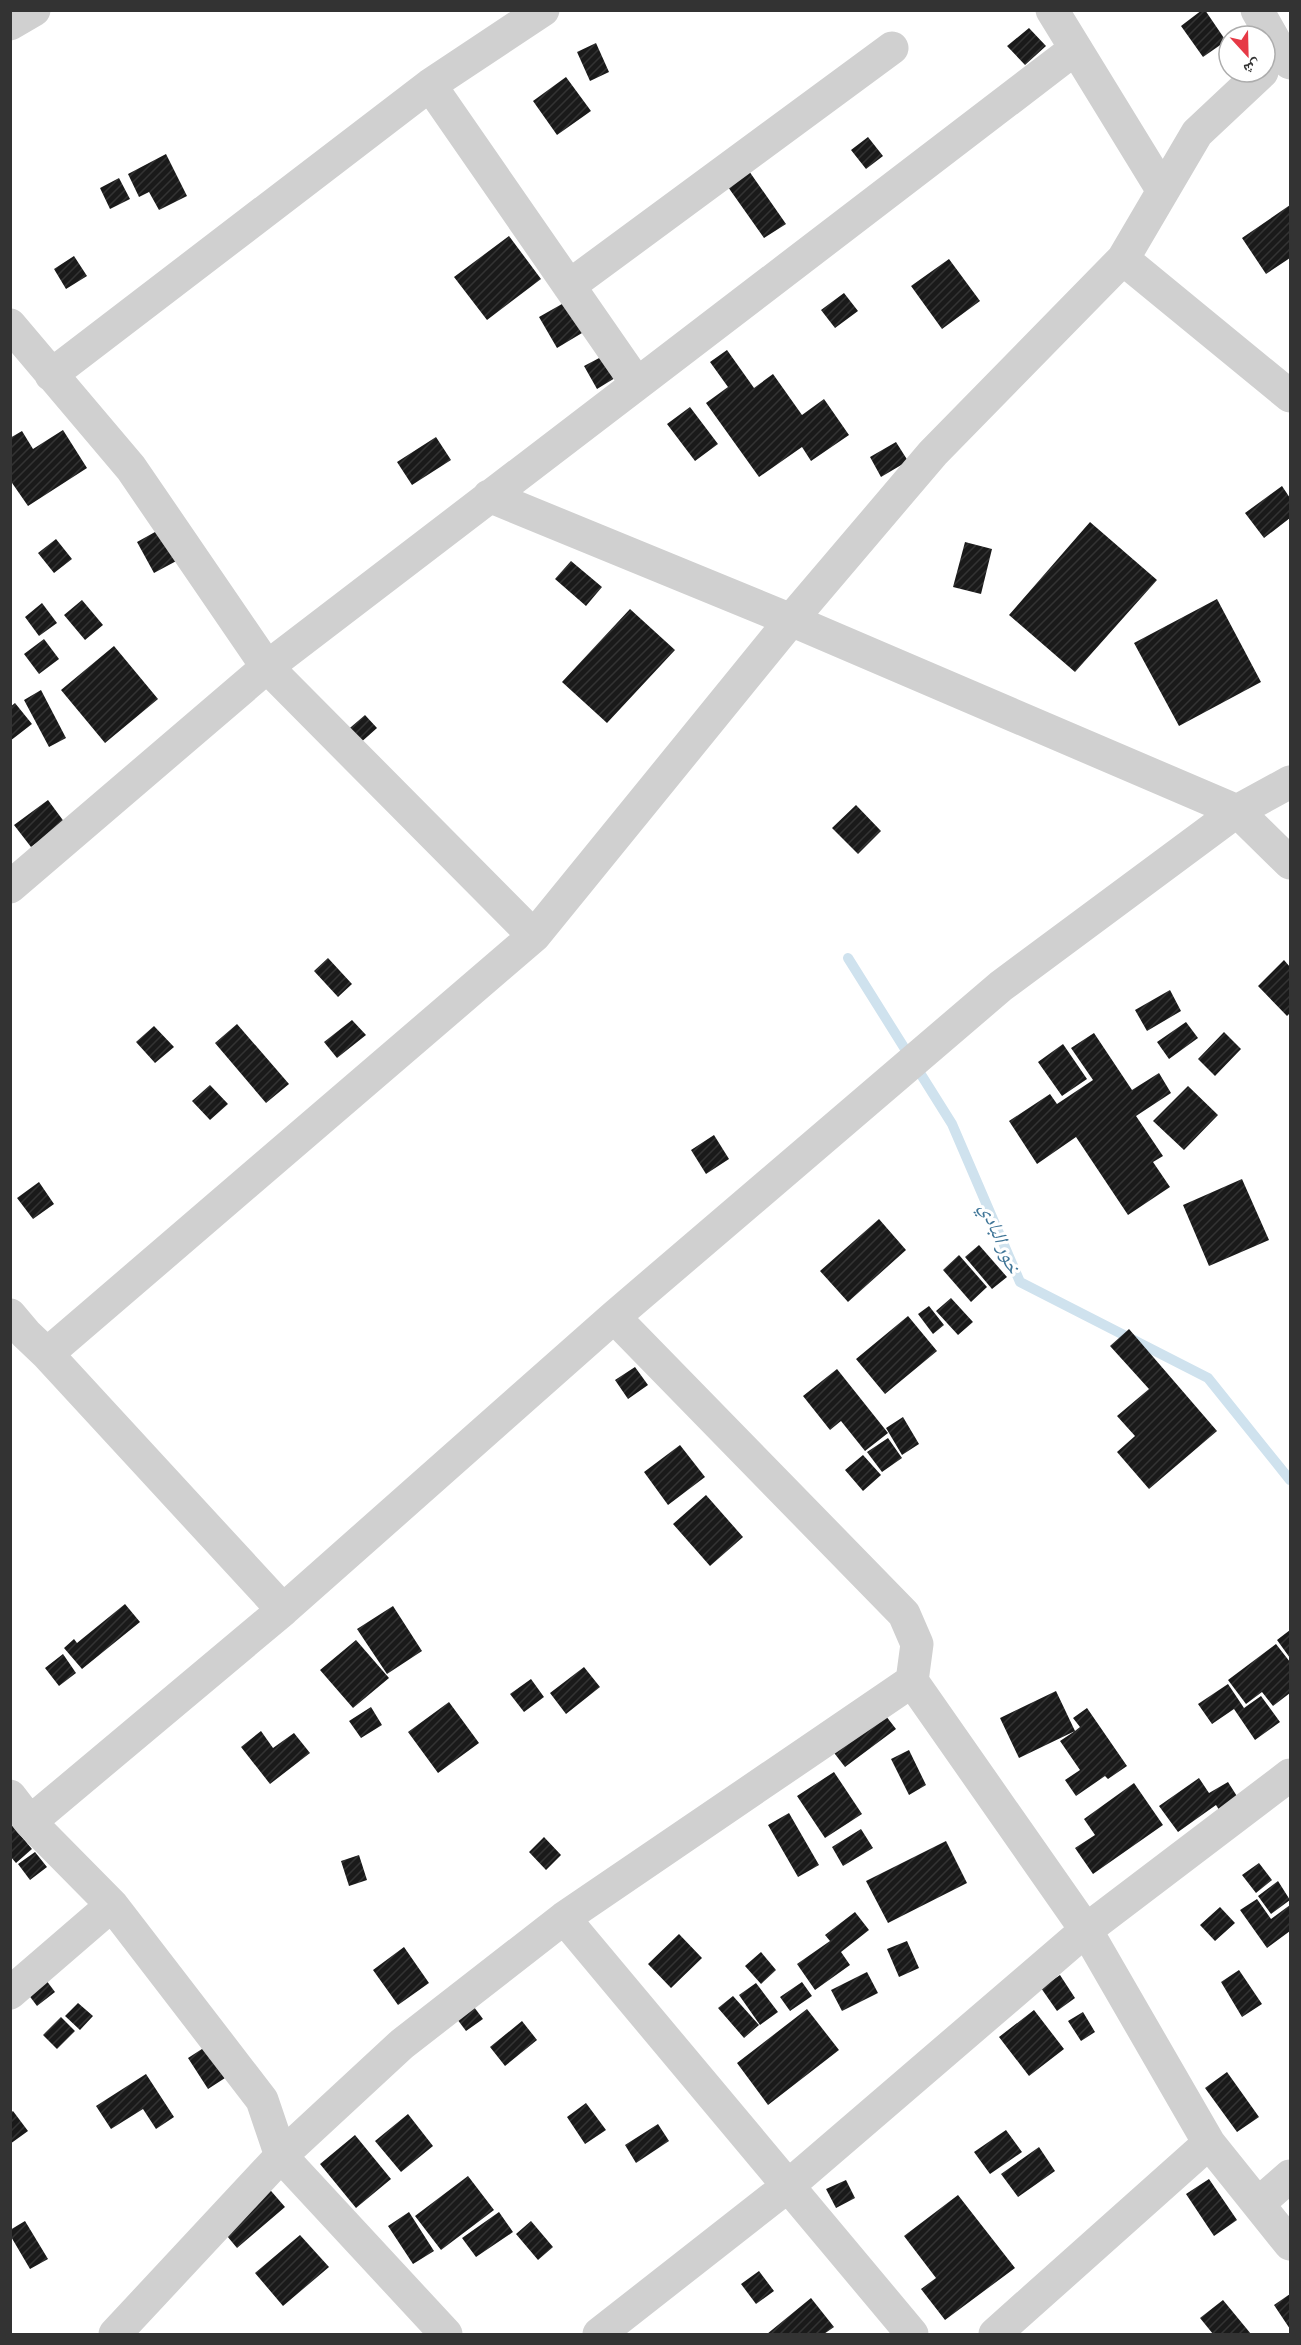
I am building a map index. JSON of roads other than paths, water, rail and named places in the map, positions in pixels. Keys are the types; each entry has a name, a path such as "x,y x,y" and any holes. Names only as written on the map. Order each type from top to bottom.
{"street":[{"path":"10,24 34,10"},
{"path":"51,375 430,86 543,10"},
{"path":"1053,10 1163,191"},
{"path":"284,1610 24,1337 534,936 791,620 933,453 1123,259 1197,133 1278,61 1257,10"},
{"path":"569,286 892,48"},
{"path":"10,887 267,667 1075,49"},
{"path":"430,86 637,384"},
{"path":"1123,259 1290,396"},
{"path":"10,325 131,468 267,667 534,936"},
{"path":"489,496 791,620 1237,811 1290,863"},
{"path":"30,1822 284,1610 614,1317 1001,986 1237,811 1290,782"},
{"path":"614,1317 904,1614 917,1644 912,1681 1086,1929 1209,2143 1290,2244"},
{"path":"115,2334 281,2156 402,2044 564,1918 912,1681"},
{"path":"599,2334 788,2186 1086,1929 1290,1775"},
{"path":"10,1796 30,1822 112,1905 262,2100 281,2156 446,2334"},
{"path":"10,1993 112,1905"},
{"path":"564,1918 912,2334"},
{"path":"995,2334 1209,2143"},
{"path":"1258,2204 1290,2175"}],"waterway":[{"name":"خور البادي","path":"848,958 952,1124 1020,1282 1208,1378 1290,1480"}]}
